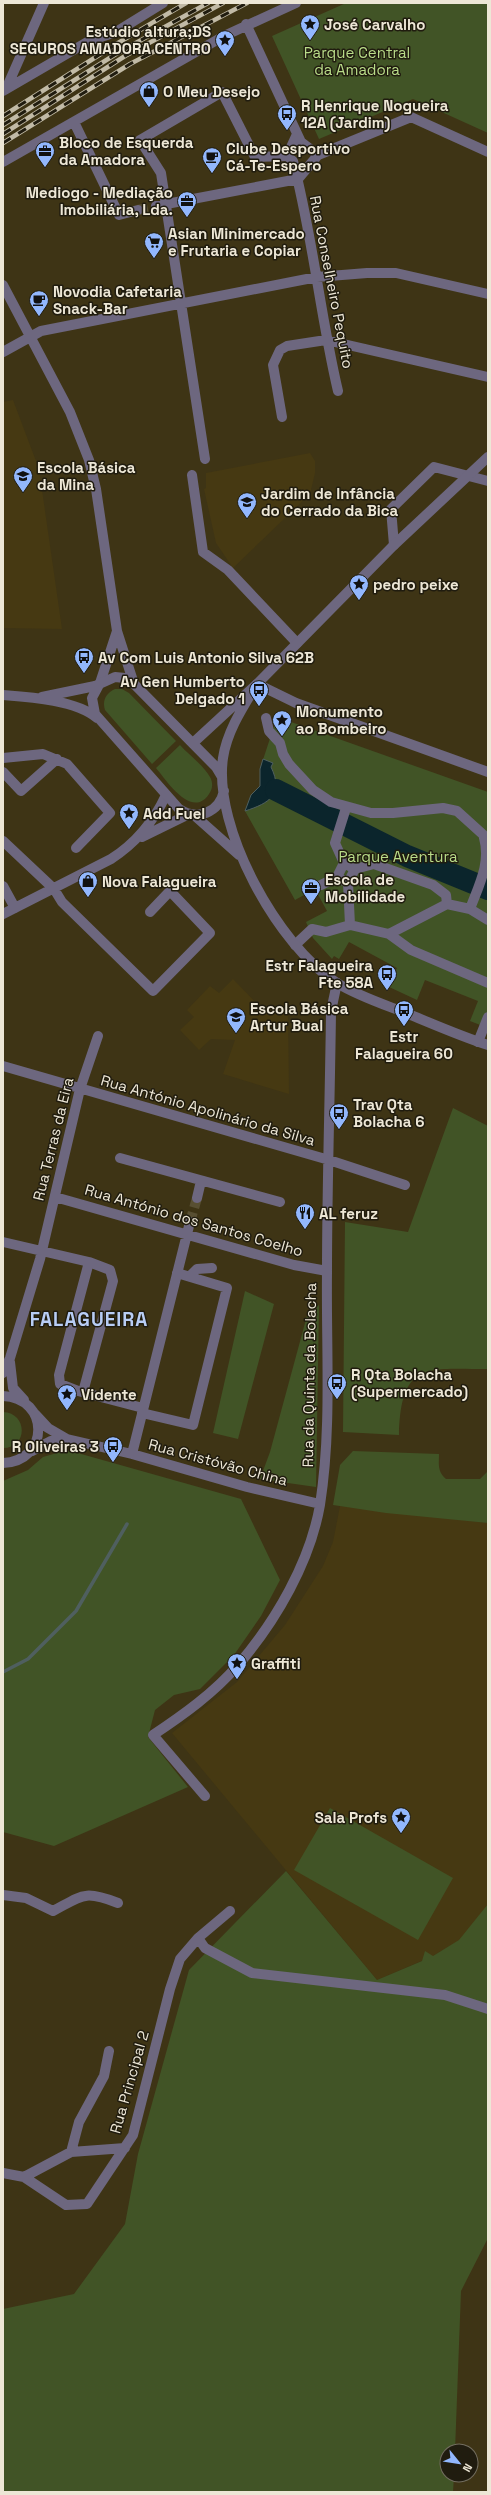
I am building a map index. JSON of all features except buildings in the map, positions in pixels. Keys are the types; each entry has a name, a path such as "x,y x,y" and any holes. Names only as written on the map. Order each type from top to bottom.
{"street":[{"path":"4,90 44,3"},
{"path":"4,90 89,41 116,32 163,3"},
{"path":"3,162 246,24 296,3"},
{"path":"246,24 301,142 318,155"},
{"path":"205,459 183,304 161,205 161,173 140,140 222,92 255,158 287,156 297,134"},
{"path":"161,205 298,179 318,155 411,117 488,152"},
{"path":"74,122 119,215 138,210"},
{"name":"Rua Conselheiro Pequito","path":"287,156 293,161 298,179 317,277 326,340 338,391"},
{"path":"3,352 41,331 317,277 396,273 488,294"},
{"path":"3,285 70,412 89,460 96,489 117,631 134,684"},
{"path":"282,417 273,365 280,350 287,346 326,340 488,377"},
{"path":"192,743 257,684 394,545 488,457"},
{"path":"394,545 391,509 434,467 488,481"},
{"path":"192,475 204,552 228,570 297,643"},
{"path":"117,631 100,684 94,692 92,703 98,718 179,809 192,815 240,856"},
{"path":"3,696 42,697 100,684 109,678 120,677 134,684 216,767 224,784 222,798 215,808 206,814 192,815 137,839"},
{"path":"257,684 296,703 488,772"},
{"path":"257,684 228,737 223,758 224,784 226,806 240,856 271,911 295,945 317,968 337,983 357,993 483,1043 488,1017"},
{"path":"42,697 87,712 98,718"},
{"path":"266,718 269,732 280,742 283,754 289,764 313,790 345,810 371,813 393,813 443,808 457,812 486,839 488,863 470,909"},
{"path":"3,758 43,754 67,764 110,813 76,848"},
{"path":"3,772 21,791 57,759"},
{"path":"3,914 111,859 137,839 157,814 166,795"},
{"path":"345,810 338,828 335,843 344,863 355,869 374,864 433,885 446,896 447,904"},
{"path":"3,841 54,889 62,902 153,992 210,933 170,891 150,912"},
{"path":"321,885 337,877 344,863"},
{"path":"350,925 348,883 355,869"},
{"path":"337,877 348,883"},
{"path":"3,886 15,908"},
{"path":"389,934 447,904 470,909 488,920"},
{"path":"295,945 312,929 326,932 350,925 389,934 411,950 488,983"},
{"name":"Rua da Quinta da Bolacha","path":"206,1796 152,1735 183,1714 212,1691 238,1665 260,1636 298,1573 308,1549 320,1504 327,1403 327,1270 331,1011 337,983"},
{"name":"Rua Terras da Eira","path":"10,1358 42,1251 80,1089 98,1036"},
{"name":"Rua António Apolinário da Silva","path":"3,1066 329,1160 405,1185"},
{"path":"120,1158 280,1202"},
{"path":"197,1198 201,1181"},
{"name":"Rua António dos Santos Coelho","path":"55,1197 294,1265 327,1270"},
{"path":"132,1454 190,1222"},
{"path":"3,1242 89,1262 110,1270 113,1281 83,1392"},
{"path":"89,1262 59,1375 60,1384 194,1425 227,1288 177,1273"},
{"path":"190,1276 197,1269 212,1268"},
{"path":"3,1373 10,1358"},
{"path":"10,1358 13,1388 48,1428 67,1439"},
{"path":"3,1396 20,1399 28,1405"},
{"path":"27,1456 34,1447 38,1436 38,1425 35,1414"},
{"path":"3,1468 27,1456 40,1446 67,1439"},
{"name":"Rua Cristóvão China","path":"67,1439 132,1454 247,1487 320,1504"},
{"path":"3,1464 16,1462"},
{"path":"3,1895 26,1898 53,1911 88,1894 100,1895 118,1903"},
{"name":"Rua Principal 2","path":"3,2173 24,2177 66,2205 87,2204 133,2135 170,1989 180,1959 198,1938 230,1911"},
{"path":"198,1938 205,1948 252,1973 445,1995 488,2009"},
{"path":"71,2152 79,2122 104,2076 109,2051"},
{"path":"24,2177 71,2152 125,2148"}],"shaded area":[{"name":"Escola Básica da Mina","path":"13,400 39,469 62,629 3,628 3,402"},
{"name":"Jardim de Infância do Cerrado da Bica","path":"310,453 315,461 315,473 310,494 233,568 216,543 204,489 206,488 206,473"},
{"name":"Escola Básica Artur Bual","path":"233,979 262,1009 288,1009 289,1094 223,1074 235,1040 211,1039 199,1050 180,1030 194,1017 187,1010 210,986 219,993"},
{"path":"340,1506 488,1523 488,1904 462,1939 433,1956 377,1980 172,1733 237,1682 285,1625 323,1566 333,1542"}],"green space":[{"name":"Parque Central da Amadora","path":"346,3 488,3 488,133 413,99 319,139 272,36"},
{"path":"115,689 122,689 129,693 176,741 152,764 105,710 104,700 109,693"},
{"name":"Parque Aventura","path":"277,717 488,792 488,1028 470,1021 478,1001 425,980 417,1000 387,986 397,968 349,942 339,959 334,956 332,959 313,938 306,922 327,911 315,889 295,900 245,811 251,795 260,786 260,769"},
{"path":"180,745 204,768 211,779 211,790 202,801 195,803 180,795 156,768"},
{"path":"453,1108 488,1126 488,1369 433,1370 421,1374 412,1382 405,1393 401,1411 399,1435 343,1432 345,1222 408,1232"},
{"path":"245,1291 274,1304 238,1439 213,1433"},
{"path":"319,1305 316,1487 260,1479 270,1452 308,1312"},
{"path":"3,1412 11,1414 17,1418 21,1424 22,1430 21,1437 17,1443 3,1448"},
{"path":"67,1450 241,1499 280,1580 261,1616 234,1655 200,1689 174,1695 155,1710 148,1737 188,1787 54,1846 3,1832 3,1481 28,1470 43,1457"},
{"path":"353,1451 439,1454 440,1470 446,1479 480,1479 487,1472 488,1457 488,1523 386,1513 333,1505 340,1465"},
{"path":"330,1808 453,1878 418,1940 294,1870"},
{"path":"286,1871 377,1980 422,1961 425,1951 433,1956 459,1940 488,1904 488,2238 461,2291 455,2443 439,2443 439,2483 454,2483 453,2492 3,2492 3,2309 74,2294 125,2224 138,2154 189,1970"}],"water":[{"path":"263,759 273,763 271,767 275,776 275,791 268,801 245,811 251,795 260,786 260,769"}],"waterway":[{"path":"276,790 407,856 488,889"},
{"path":"3,1672 28,1659 76,1611 127,1524"}],"tunnel":[{"path":"138,210 156,206"},
{"path":"190,1222 197,1198"}],"railway":[{"path":"3,116 118,43 186,3"},
{"path":"3,125 116,54 208,3"},
{"path":"3,134 125,56 223,3"},
{"path":"3,143 130,64 247,3"}],"place":[{"name":"José Carvalho","path":"310,41"},
{"name":"Estúdio altura;DS SEGUROS AMADORA CENTRO","path":"225,57"},
{"name":"O Meu Desejo","path":"149,108"},
{"name":"R Henrique Nogueira 12A (Jardim)","path":"287,131"},
{"name":"Bloco de Esquerda da Amadora","path":"45,168"},
{"name":"Clube Desportivo Cá-Te-Espero","path":"212,174"},
{"name":"Mediogo - Mediação Imobiliária, Lda.","path":"187,218"},
{"name":"Asian Minimercado e Frutaria e Copiar","path":"154,259"},
{"name":"Novodia Cafetaria Snack-Bar","path":"39,317"},
{"name":"Escola Básica da Mina","path":"23,493"},
{"name":"Jardim de Infância do Cerrado da Bica","path":"247,519"},
{"name":"pedro peixe","path":"359,601"},
{"name":"Av Com Luis Antonio Silva 62B","path":"84,674"},
{"name":"Av Gen Humberto Delgado 1","path":"259,707"},
{"name":"Monumento ao Bombeiro","path":"282,737"},
{"name":"Add Fuel","path":"129,830"},
{"name":"Nova Falagueira","path":"88,898"},
{"name":"Escola de Mobilidade","path":"311,905"},
{"name":"Estr Falagueira Fte 58A","path":"387,991"},
{"name":"Estr Falagueira 60","path":"404,1027"},
{"name":"Escola Básica Artur Bual","path":"236,1034"},
{"name":"Trav Qta Bolacha 6","path":"339,1130"},
{"name":"AL feruz","path":"305,1230"},
{"name":"R Qta Bolacha (Supermercado)","path":"337,1400"},
{"name":"Vidente","path":"67,1411"},
{"name":"R Oliveiras 3","path":"113,1463"},
{"name":"Graffiti","path":"237,1680"},
{"name":"Sala Profs","path":"401,1834"}],"district":[{"name":"FALAGUEIRA","path":"89,1319"}]}
